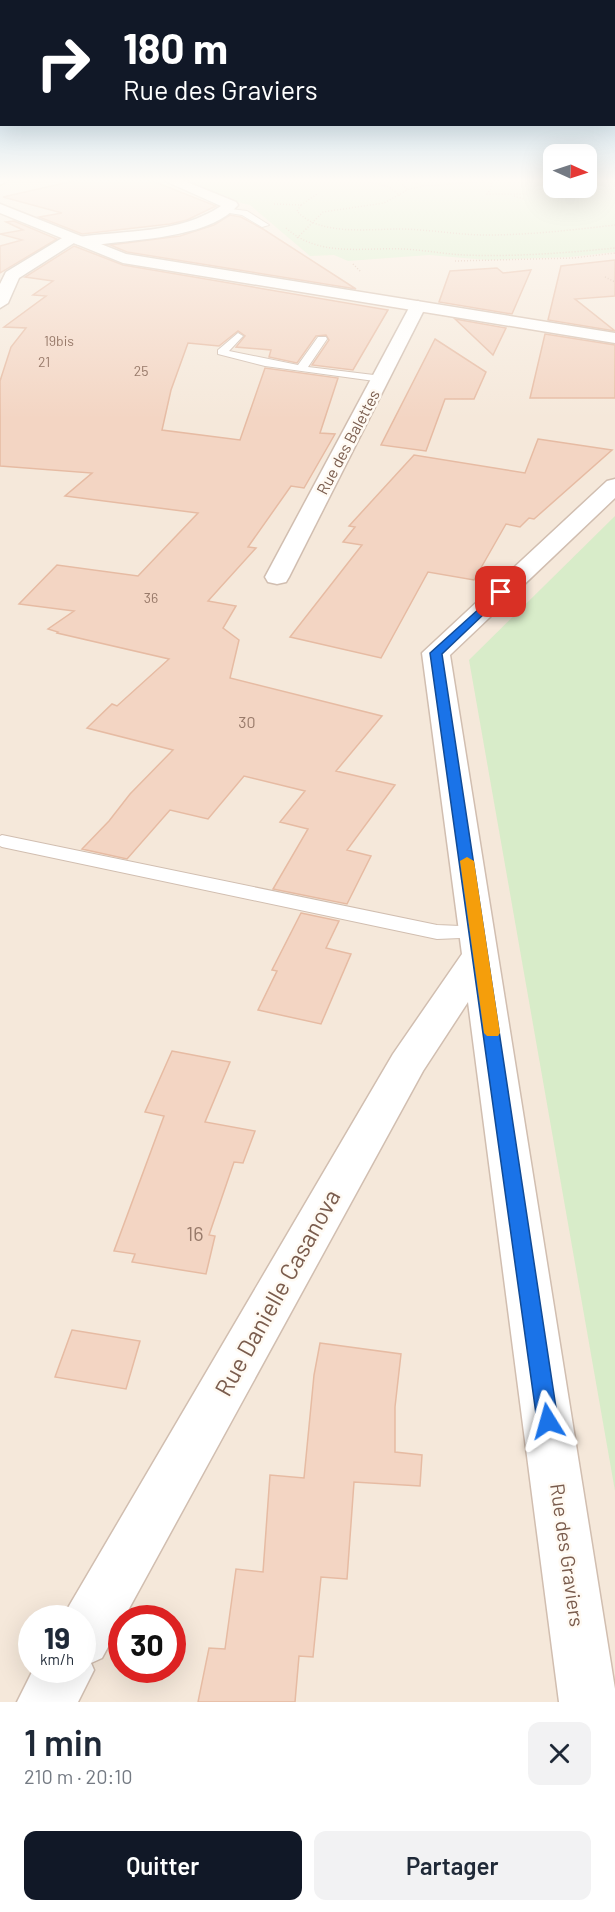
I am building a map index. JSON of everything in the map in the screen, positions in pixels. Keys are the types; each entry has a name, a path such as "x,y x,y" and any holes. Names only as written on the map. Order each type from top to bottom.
{"street":[{"path":"0,303 12,275 40,259"},
{"path":"132,259 615,338"},
{"name":"Rue des Balettes","path":"277,577 418,306"},
{"name":"Rue des Graviers","path":"588,1702 436,653 615,486"},
{"name":"Rue Danielle Casanova","path":"96,1613 406,1064 479,942"},
{"path":"46,1702 57,1683"}],"lane":[{"path":"238,336 222,352 301,369 382,379"},
{"path":"301,369 322,339"},
{"path":"2,841 479,942"}],"path":[{"path":"455,261 517,259"},
{"path":"605,277 615,282"}],"shaded area":[{"path":"0,259 615,259 615,1702 0,1702"}],"green space":[{"path":"615,516 615,1491 469,660"}],"building":[{"path":"0,259 23,259 0,273"},
{"path":"53,259 109,259 123,265 388,310 353,370 312,365 329,340 326,335 316,336 297,363 269,357 271,350 236,347 245,336 238,331 219,346 188,343 171,390 162,430 240,440 265,368 338,378 320,433 335,434 304,488 291,486 248,547 256,548 208,601 236,606 223,628 239,640 230,678 382,716 336,771 395,785 347,850 371,856 347,904 273,889 308,829 280,822 305,791 244,776 208,819 170,810 127,859 82,849 109,821 130,794 173,750 87,728 112,704 117,706 169,659 57,633 48,629 74,611 19,604 57,565 138,576 198,513 65,496 92,473 0,466 0,381 11,347 26,328 4,327 46,296 33,295 53,281 25,277"},
{"path":"173,259 310,259 356,289"},
{"path":"615,260 615,296 575,299 615,331 548,320 561,266"},
{"path":"497,268 503,273 531,270 512,314 439,302 450,271"},
{"path":"455,319 506,328 493,355"},
{"path":"545,334 615,345 615,398 530,398"},
{"path":"435,339 486,372 474,399 445,399 426,451 381,445"},
{"path":"538,439 612,450 534,519 529,518 520,527 506,524 474,580 428,572 381,658 290,637 362,545 343,542 355,527 349,526 414,455 525,473"},
{"path":"301,913 339,921 326,948 351,954 321,1024 258,1010 277,971 272,970"},
{"path":"172,1051 230,1062 205,1122 255,1131 243,1163 234,1162 209,1235 215,1236 206,1274 132,1262 135,1254 114,1251 164,1116 145,1112"},
{"path":"72,1330 140,1341 126,1389 55,1377"},
{"path":"320,1343 401,1354 395,1407 395,1452 422,1455 420,1486 354,1482 347,1579 321,1577 313,1657 299,1656 295,1702 198,1702 209,1648 225,1649 236,1569 263,1572 270,1475 304,1478 314,1375"}],"slow traffic":[{"path":"467,861 492,1033"}],"route":[{"path":"501,592 436,653 548,1421"}]}
